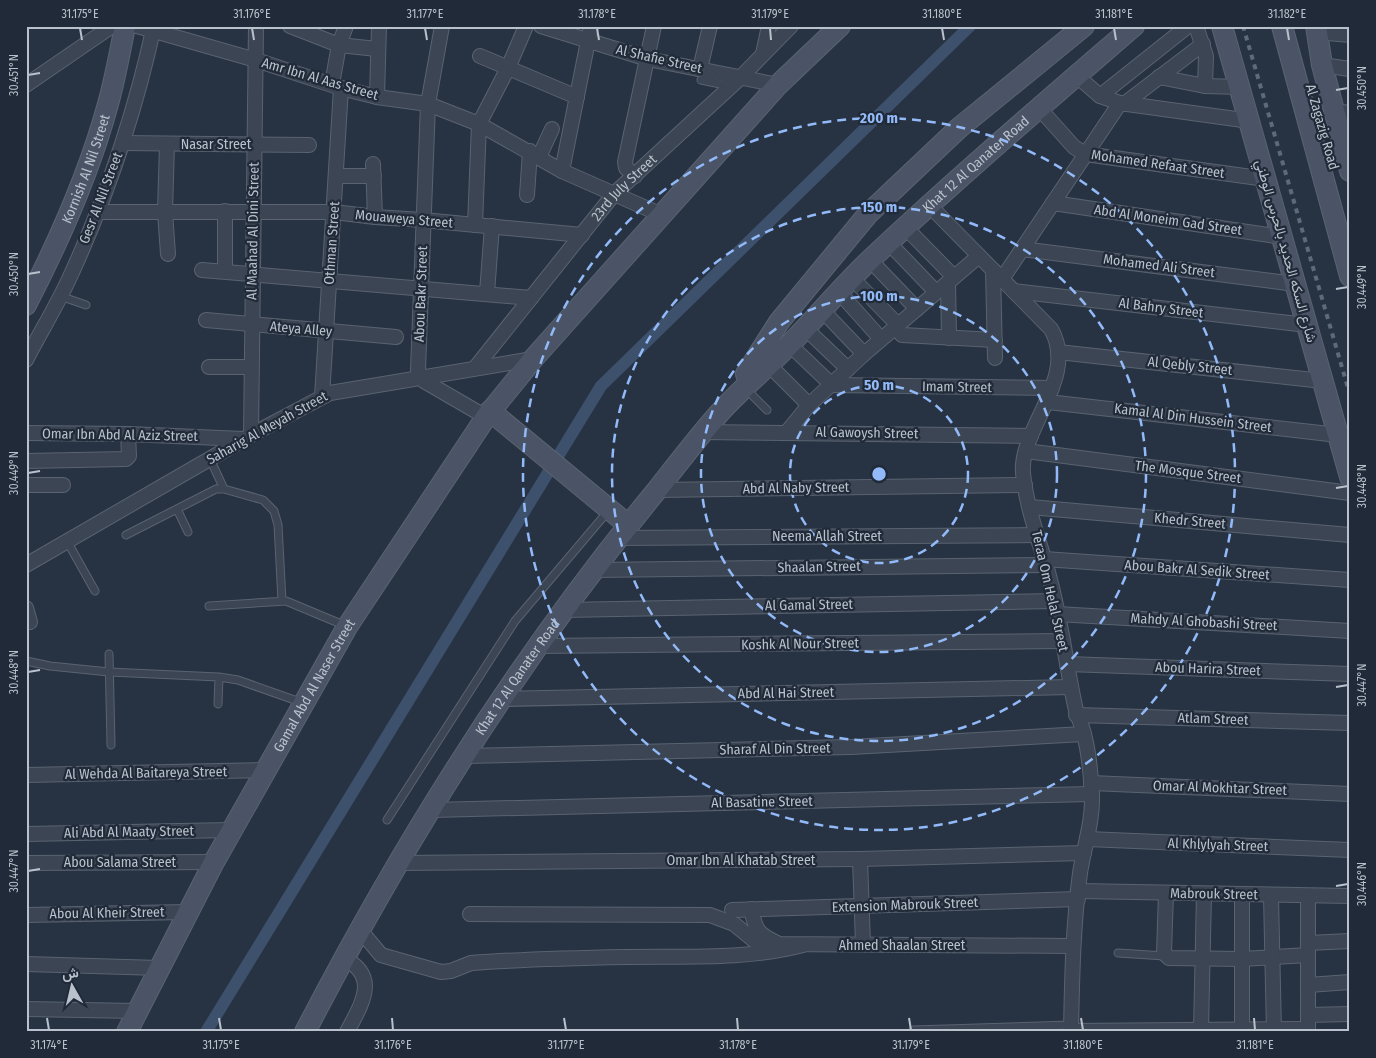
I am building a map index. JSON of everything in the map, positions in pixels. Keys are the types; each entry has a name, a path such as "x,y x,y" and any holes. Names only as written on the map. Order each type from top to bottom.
{"main road":[{"name":"Kornish Al Nil Street","path":"26,275 80,156 98,99 113,26"},
{"name":"Kornish Al Nil Street","path":"26,305 83,180 108,106 126,26"},
{"path":"532,359 823,36 840,26"},
{"name":"Khat 12 Al Qanater Road","path":"755,373 779,322 868,214 959,128 1084,26"},
{"path":"912,204 1100,26"},
{"path":"755,373 843,256 912,204 1119,26"},
{"name":"Khat 12 Al Qanater Road","path":"305,1032 344,958 398,863 502,699 538,646 622,531 702,432 755,373 790,345 870,260 905,227 912,204 1040,108 1134,26"},
{"name":"شارع السكه الحديد بالحرس الوطني","path":"1222,26 1350,477"},
{"path":"1282,26 1350,276"},
{"name":"Al Zagazig Road","path":"1293,26 1350,227"},
{"name":"Al Zagazig Road","path":"1316,29 1322,65 1342,112 1350,171"},
{"name":"Gamal Abd Al Naser Street","path":"127,1032 231,830 347,627 488,414 532,359"},
{"path":"488,414 512,430 609,509 622,531"}],"street":[{"path":"26,85 113,26"},
{"name":"Amr Ibn Al Aas Street","path":"137,26 175,31 256,60 377,97 428,104 479,124 562,171 662,215"},
{"name":"Al Maahad Al Dini Street","path":"248,437 253,273 256,26"},
{"path":"290,26 339,45 377,49"},
{"name":"Othman Street","path":"322,397 336,176 339,45 346,26"},
{"path":"377,97 379,26"},
{"name":"Abou Bakr Street","path":"420,376 423,220 428,104 442,26"},
{"path":"474,225 479,124 508,68 526,26"},
{"name":"Al Shafie Street","path":"541,26 701,74 735,82 778,85"},
{"path":"562,171 591,26"},
{"path":"634,176 626,168 625,162 654,26"},
{"path":"701,74 710,26"},
{"path":"763,54 769,26"},
{"name":"23rd July Street","path":"475,368 614,194 735,82 791,26"},
{"path":"1100,96 1188,26"},
{"path":"1196,26 1204,44 1206,56 1205,86"},
{"name":"Gesr Al Nil Street","path":"26,360 60,296 97,212 123,143 153,28"},
{"path":"1316,29 1350,35"},
{"path":"995,358 998,274 1022,249 1085,154 1122,104 1204,44"},
{"path":"480,56 577,97"},
{"path":"1322,65 1350,69"},
{"path":"1077,76 1100,96 1122,104 1250,121"},
{"path":"1159,77 1205,86 1240,86"},
{"name":"Mohamed Refaat Street","path":"1040,108 1074,147 1085,154 1266,179"},
{"path":"527,195 534,154 552,129"},
{"name":"Nasar Street","path":"123,143 309,145"},
{"path":"167,144 165,212 168,254"},
{"path":"336,176 373,170 375,217"},
{"name":"Abd Al Moneim Gad Street","path":"1053,202 1282,237"},
{"name":"Teraa Om Helal Street","path":"912,204 979,256 998,274 1051,329 1058,352 1048,402 1031,436 1023,466 1025,485 1036,535 1056,607 1076,715 1084,734 1091,789 1074,946 1071,1029"},
{"name":"Mouaweya Street","path":"97,212 225,212 253,210 334,212 582,235"},
{"path":"225,212 225,271"},
{"path":"487,294 492,226"},
{"path":"905,227 951,280 949,338"},
{"path":"888,243 936,292"},
{"name":"Mohamed Ali Street","path":"1022,249 1295,284"},
{"path":"787,432 809,405 864,354 979,256"},
{"path":"870,260 917,309"},
{"path":"202,270 531,298"},
{"path":"846,285 896,326 902,335 995,340"},
{"path":"846,285 881,339"},
{"name":"Al Bahry Street","path":"1014,291 1307,325"},
{"path":"822,310 864,354"},
{"name":"Ateya Alley","path":"206,320 396,337"},
{"path":"805,328 848,369"},
{"path":"790,345 832,385"},
{"name":"Al Qebly Street","path":"1058,352 1323,381"},
{"name":"Saharig Al Meyah Street","path":"26,565 248,437 322,397 343,389 532,359"},
{"path":"209,366 251,367"},
{"path":"755,373 809,405"},
{"path":"420,376 488,414"},
{"name":"Imam Street","path":"832,385 1052,388"},
{"name":"Kamal Al Din Hussein Street","path":"1048,402 1338,435"},
{"name":"Al Gawoysh Street","path":"702,432 1031,436"},
{"name":"Omar Ibn Abd Al Aziz Street","path":"26,433 248,437"},
{"path":"26,461 126,459 129,456 128,434"},
{"name":"The Mosque Street","path":"1026,451 1350,493"},
{"path":"26,485 63,485"},
{"name":"Abd Al Naby Street","path":"657,490 1025,485"},
{"name":"Khedr Street","path":"1030,507 1350,535"},
{"name":"Neema Allah Street","path":"622,531 1036,535"},
{"name":"Shaalan Street","path":"593,570 1045,562"},
{"name":"Abou Bakr Al Sedik Street","path":"1045,562 1350,580"},
{"name":"Al Gamal Street","path":"564,610 1056,607"},
{"name":"Mahdy Al Ghobashi Street","path":"1056,607 1350,630"},
{"name":"Koshk Al Nour Street","path":"538,646 1063,641"},
{"name":"Abou Harira Street","path":"1067,664 1350,674"},
{"name":"Abd Al Hai Street","path":"502,699 1071,687"},
{"name":"Atlam Street","path":"1076,715 1350,723"},
{"name":"Sharaf Al Din Street","path":"465,756 851,747 1084,734"},
{"name":"Al Wehda Al Baitareya Street","path":"26,775 265,770"},
{"name":"Omar Al Mokhtar Street","path":"1091,789 1350,794"},
{"name":"Al Basatine Street","path":"432,810 1091,789"},
{"name":"Ali Abd Al Maaty Street","path":"26,834 231,830"},
{"name":"Al Khlylyah Street","path":"1086,846 1350,850"},
{"name":"Omar Ibn Al Khatab Street","path":"398,863 860,860 1086,846"},
{"path":"860,860 863,944"},
{"name":"Abou Salama Street","path":"26,863 214,862"},
{"path":"1166,893 1165,956 1203,959 1273,958 1350,941"},
{"name":"Mabrouk Street","path":"1079,895 1166,893 1350,896"},
{"path":"1201,1030 1204,894"},
{"name":"Extension Mabrouk Street","path":"732,910 862,906 1079,895"},
{"path":"1242,895 1242,1031"},
{"path":"1271,896 1274,1031"},
{"path":"1071,1029 1308,1030 1308,896"},
{"name":"Ahmed Shaalan Street","path":"750,909 755,928 763,936 779,944 1074,946"},
{"name":"Abou Al Kheir Street","path":"26,915 188,912"},
{"path":"470,914 710,915 734,924 769,953"},
{"path":"360,930 373,949 381,955 441,972 451,971 471,963 629,957 686,958 769,953 804,945"},
{"path":"344,958 353,963 360,971 365,989 363,1000 346,1032"},
{"path":"26,964 159,968"},
{"path":"1308,985 1350,982"},
{"path":"26,1009 137,1011"},
{"path":"1308,1015 1350,1014"}],"lane":[{"path":"60,296 86,305"},
{"path":"755,373 767,410"},
{"path":"210,459 224,489"},
{"path":"126,535 216,489 224,489 263,500 274,511 278,525 282,601"},
{"path":"177,509 188,532"},
{"path":"387,820 515,621 609,509"},
{"path":"67,541 95,591"},
{"path":"209,606 291,602 347,627"},
{"path":"109,654 111,745"},
{"path":"26,661 50,666 109,672 219,677 238,680 303,703"},
{"path":"218,704 219,677"},
{"path":"1118,953 1165,956"},
{"path":"913,1030 1071,1029"}],"waterway":[{"path":"206,1032 601,386 970,26"}],"railway":[{"path":"1243,26 1350,395"}]}
